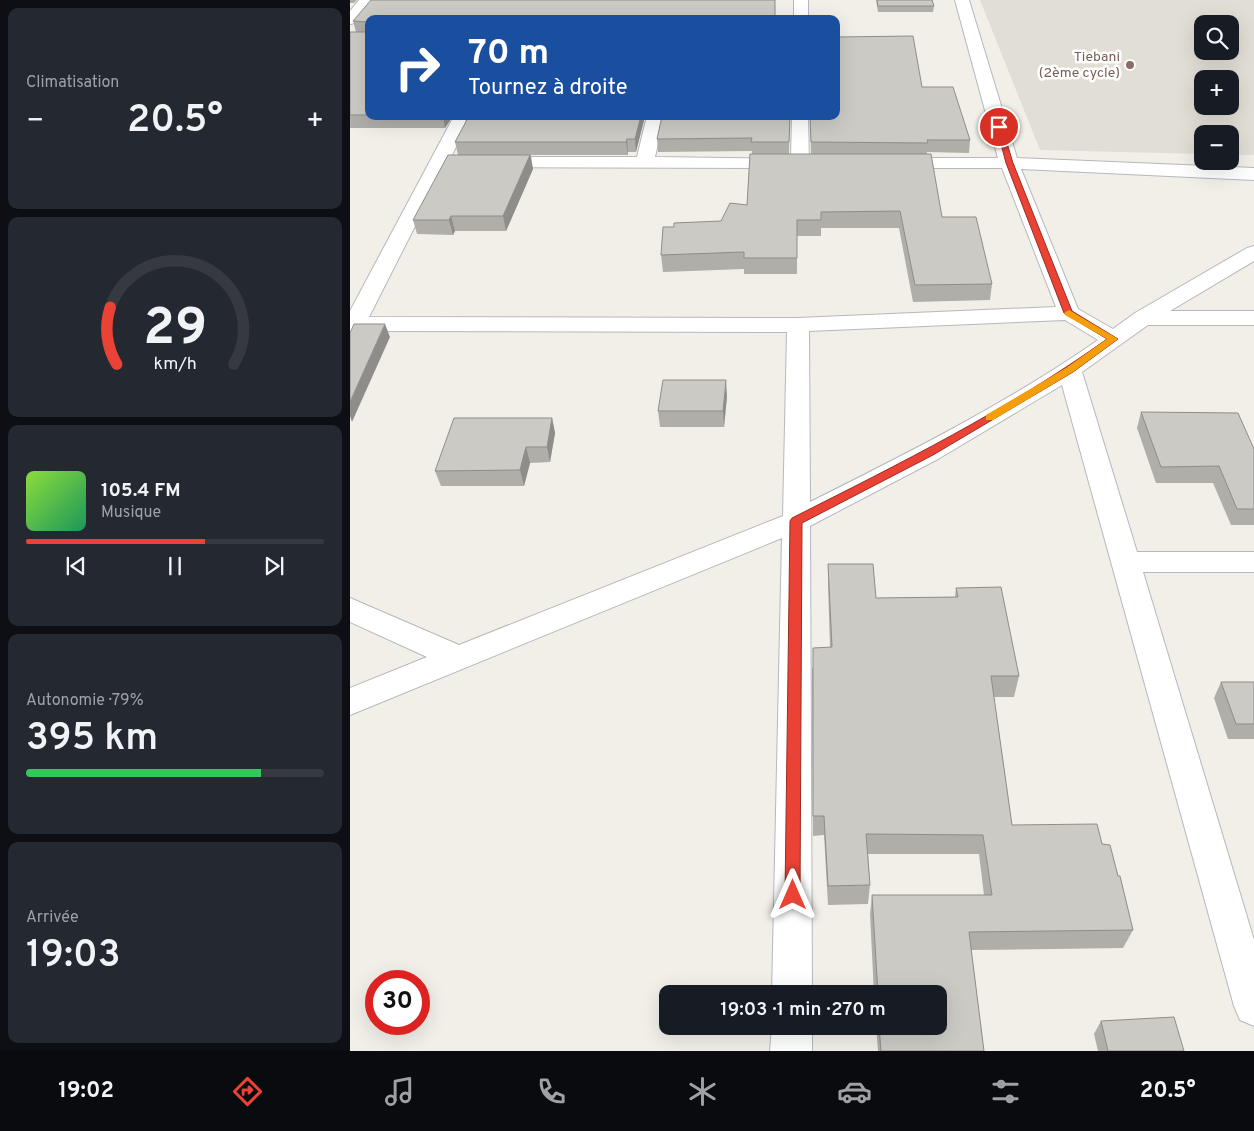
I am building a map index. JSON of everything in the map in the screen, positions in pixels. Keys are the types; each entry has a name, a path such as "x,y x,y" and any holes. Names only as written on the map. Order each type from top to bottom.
{"street":[{"path":"350,20 366,0"},
{"path":"801,0 801,15"},
{"path":"962,0 1009,163 1068,313"},
{"path":"461,120 352,324 798,325 1068,313 1113,339"},
{"path":"645,162 655,120"},
{"path":"800,120 800,163"},
{"path":"439,162 820,163"},
{"path":"880,163 1009,163 1254,174"},
{"path":"350,702 796,521 929,453 1070,370 1143,318 1254,252"},
{"path":"1143,318 1254,318"},
{"path":"792,985 798,325"},
{"path":"1070,370 1254,1006"},
{"path":"1125,562 1254,562"},
{"path":"350,610 459,658"},
{"path":"792,1035 792,1051"}],"shaded area":[{"name":"Tiebani (2ème cycle)","path":"980,0 1254,0 1254,155 1239,155 1239,125 1194,125 1194,154 1040,150"}],"building":[{"path":"371,0 775,0 775,15 365,15 365,22 353,21"},
{"path":"877,0 932,0 934,6 878,6"},
{"path":"350,32 365,32 365,115 350,115"},
{"path":"913,36 922,87 953,87 970,140 927,140 928,143 811,142 810,120 840,120 840,37"},
{"path":"467,120 640,120 635,139 627,139 626,142 455,142"},
{"path":"661,120 790,120 789,142 751,142 752,138 657,139"},
{"path":"750,154 931,154 942,217 976,217 992,284 915,285 900,211 821,212 821,220 797,220 797,258 744,258 744,252 661,255 663,227 674,227 674,223 721,221 730,203 747,205"},
{"path":"448,155 530,155 503,216 451,216 449,220 413,220"},
{"path":"354,324 385,324 350,402 350,333"},
{"path":"663,380 726,380 723,411 658,411"},
{"path":"1141,412 1238,413 1254,449 1254,509 1237,509 1219,466 1161,467"},
{"path":"454,418 552,418 547,447 526,447 520,470 435,471"},
{"path":"828,564 873,564 876,598 958,597 956,588 1001,587 1019,676 991,676 1012,825 1097,824 1102,844 1110,845 1118,876 1120,876 1133,930 969,932 984,1051 881,1051 880,1035 947,1035 947,985 877,985 872,895 992,895 983,835 866,834 870,885 828,886 824,816 813,816 813,648 832,647"},
{"path":"1221,682 1254,682 1254,724 1236,724"},
{"path":"1174,1017 1184,1051 1108,1051 1101,1021"}],"slow traffic":[{"path":"989,418 1070,370 1113,339 1069,313"}],"place":[{"name":"Tiebani (2ème cycle)","path":"1130,65"}],"route":[{"path":"793,895 796,521 929,453 1070,370 1113,339 1068,313 1009,163 999,127"}]}
